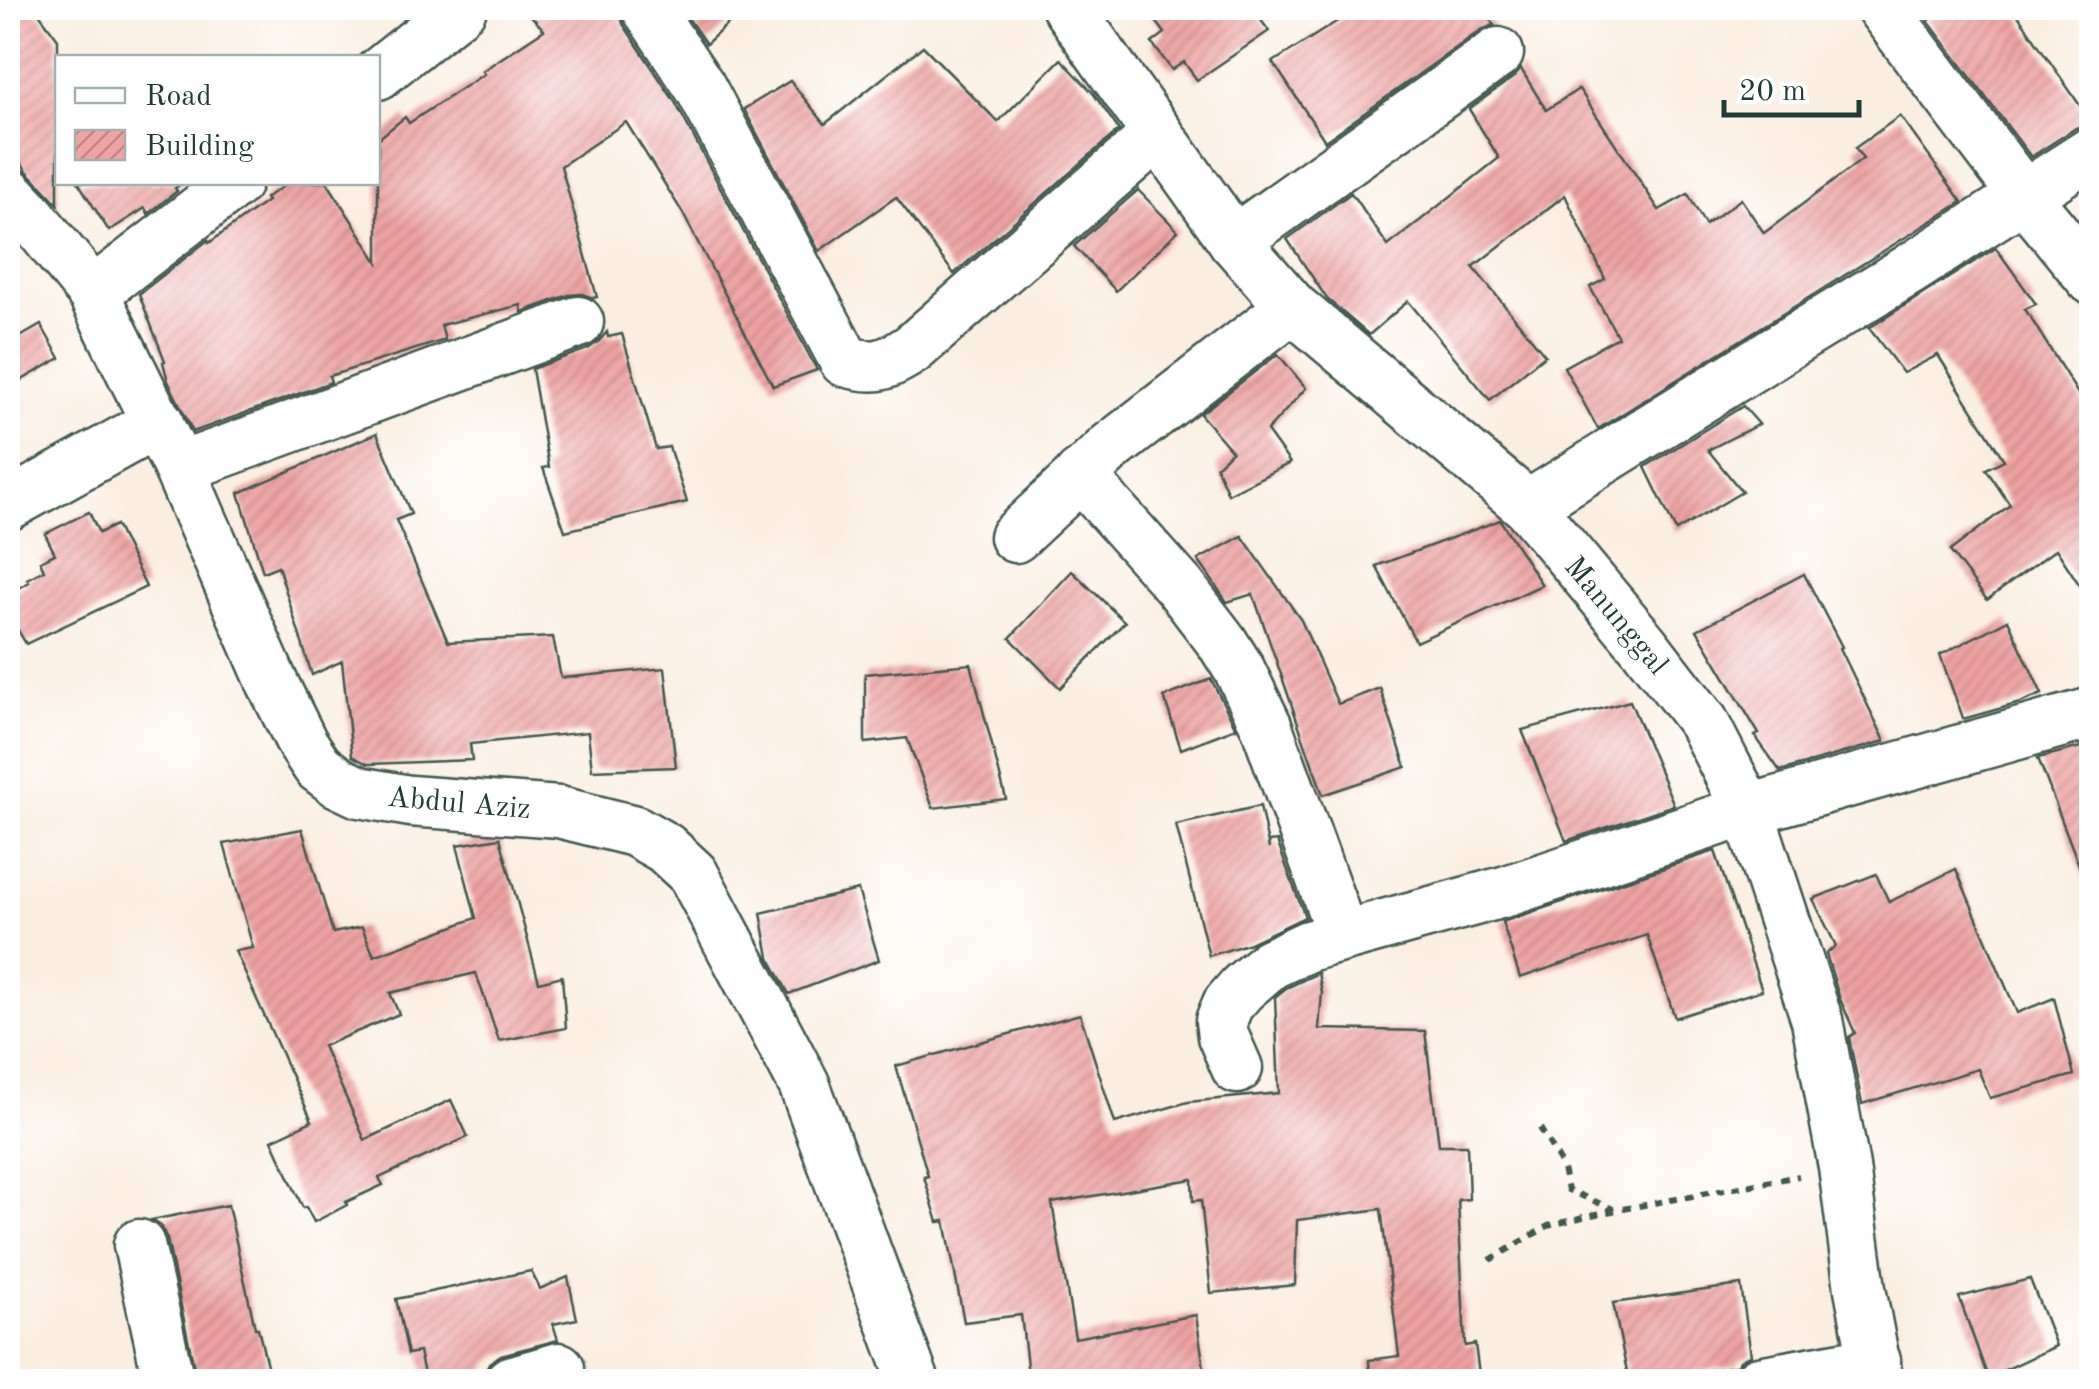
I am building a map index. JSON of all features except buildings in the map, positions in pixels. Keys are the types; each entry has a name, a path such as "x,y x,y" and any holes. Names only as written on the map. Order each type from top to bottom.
{"street":[{"path":"380,72 461,8"},
{"path":"647,8 700,87 845,362 868,368 895,360 912,349 1158,134"},
{"name":"Manunggal","path":"1068,8 1234,241 1292,307 1528,506 1703,722 1748,810 1817,1020 1877,1371"},
{"path":"1882,8 2025,197 2092,278"},
{"path":"1234,241 1498,53"},
{"path":"1528,506 2092,152"},
{"path":"93,292 232,185"},
{"name":"Abdul Aziz","path":"8,192 93,292 158,422 272,682 318,767 359,792 410,801 560,812 635,831 665,848 692,874 804,1084 914,1382"},
{"path":"1015,537 1111,448 1292,307"},
{"path":"179,468 578,322"},
{"path":"8,505 158,422"},
{"path":"1080,476 1180,588 1238,669 1266,725 1342,935"},
{"path":"1238,1068 1223,1036 1221,1021 1228,1004 1270,964 1308,946 1507,892 1748,810 2092,713"},
{"path":"139,1245 170,1382"},
{"path":"510,1382 559,1368"},
{"path":"1758,1382 1877,1371"}],"path":[{"path":"1540,1128 1562,1165 1568,1190 1614,1210"},
{"path":"1490,1260 1548,1226 1844,1167"}]}
